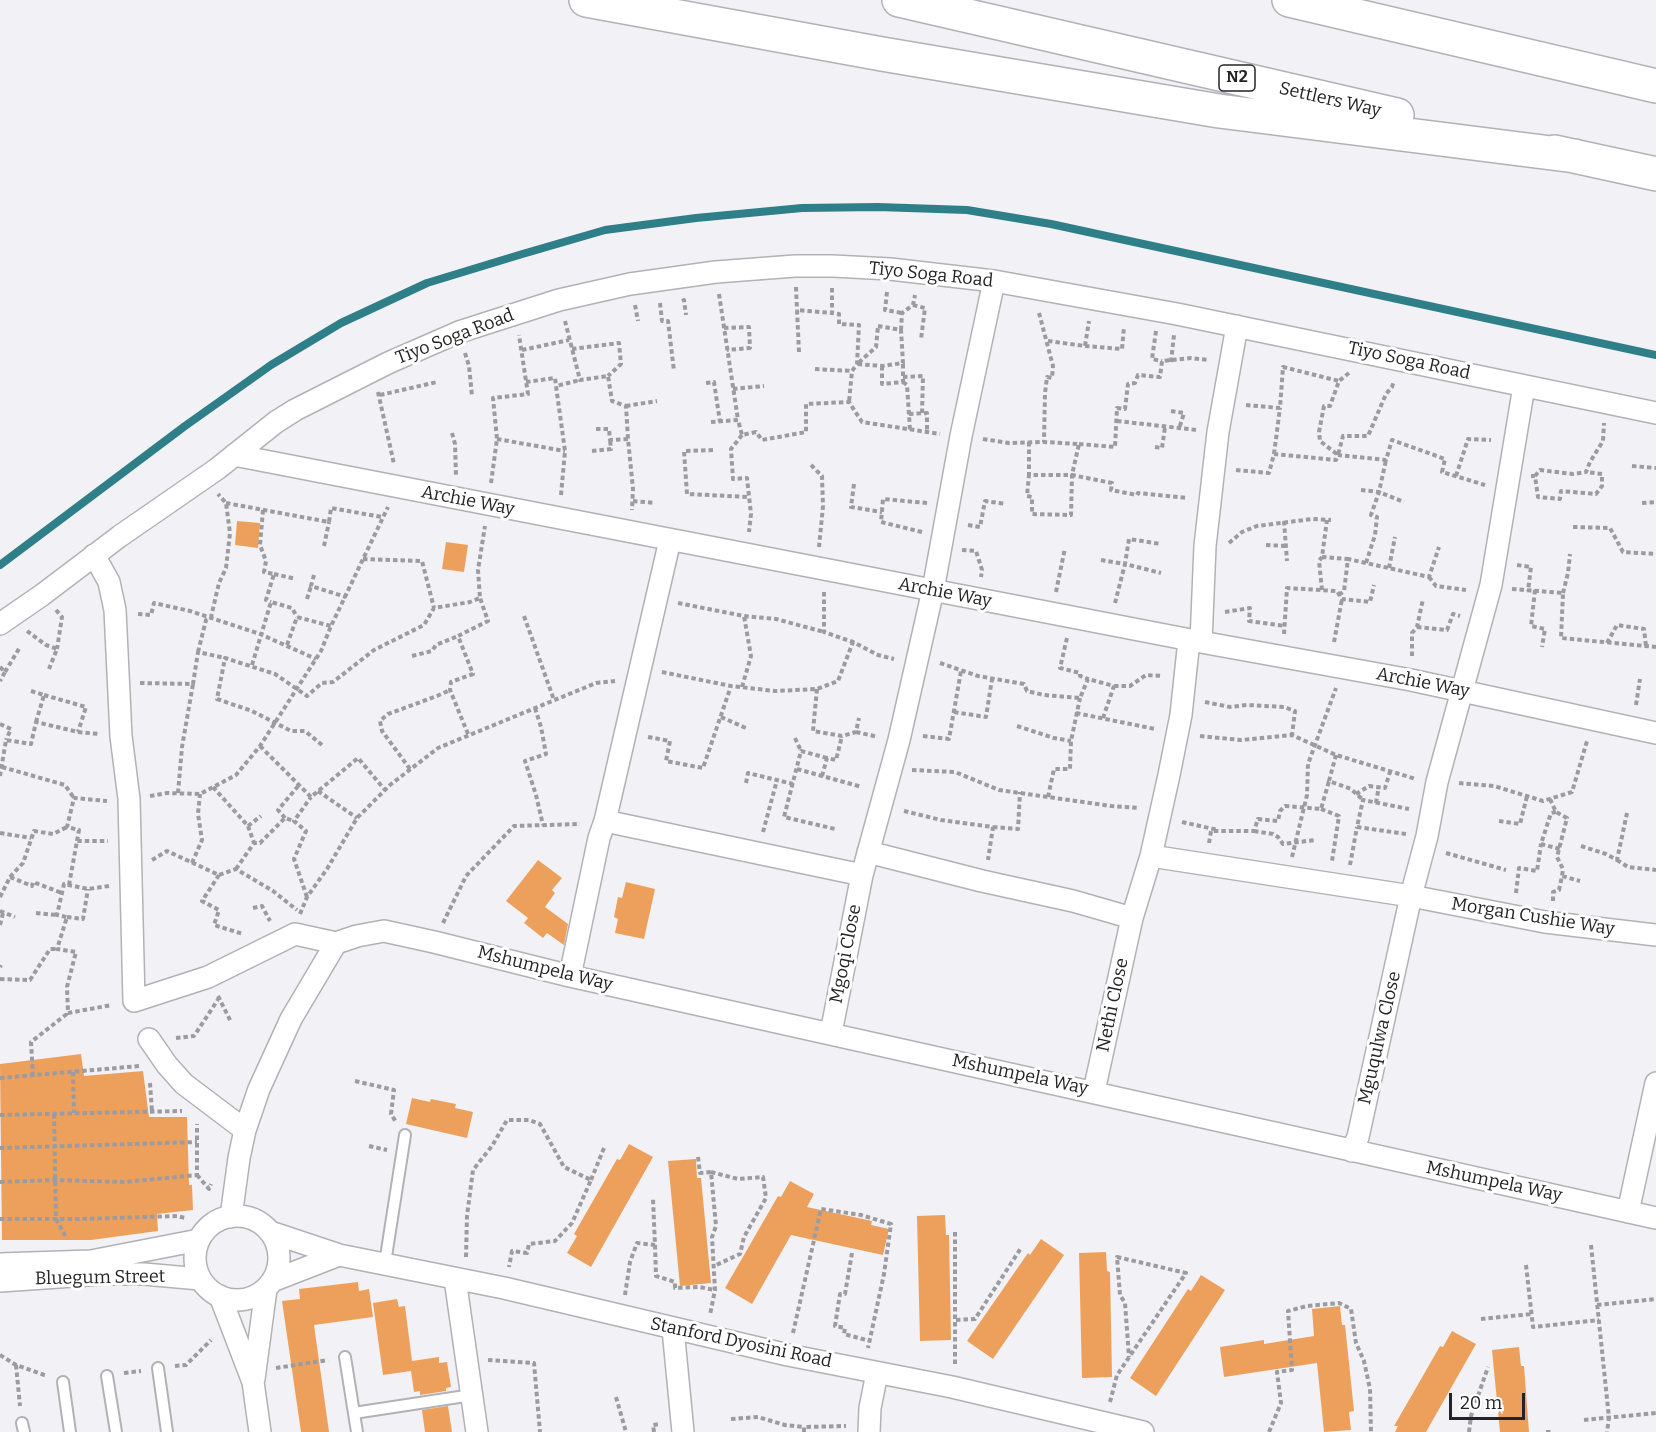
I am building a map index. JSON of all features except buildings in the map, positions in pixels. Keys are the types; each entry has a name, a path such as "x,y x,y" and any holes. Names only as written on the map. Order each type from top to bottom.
{"highway":[{"path":"586,0 893,56 1219,111 1575,156"},
{"name":"Settlers Way","path":"899,0 1656,174"},
{"path":"1289,0 1322,5 1656,86"}],"street":[{"name":"Tiyo Soga Road","path":"5,621 203,479 270,426 295,410 373,371 459,332 559,300 630,284 716,272 795,266 832,266 890,269 994,281 1158,310 1656,413"},
{"name":"Mgoqi Close","path":"831,1033 862,875 901,733 933,590 961,436 994,281"},
{"name":"Nethi Close","path":"1094,1091 1132,918 1151,856 1178,734 1184,690 1202,615 1205,546 1218,432 1237,326"},
{"name":"Mguqulwa Close","path":"1352,1151 1358,1137 1411,896 1426,842 1437,782 1491,585 1524,386"},
{"name":"Archie Way","path":"234,455 1110,625 1411,680 1656,733"},
{"path":"570,976 670,540"},
{"path":"94,555 109,582 115,610 121,736 129,799 134,1001 208,977 256,952 298,923 336,943 291,1019 259,1089 245,1130 231,1217"},
{"path":"602,830 757,853 862,875"},
{"path":"868,852 1132,918"},
{"name":"Morgan Cushie Way","path":"1151,856 1411,896 1551,923 1656,936"},
{"name":"Mshumpela Way","path":"336,943 384,931 570,976 1656,1218"},
{"path":"153,1053 180,1080 197,1103 245,1130"},
{"path":"1628,1212 1656,1083"},
{"path":"253,1382 269,1285 279,1265 278,1247 270,1232 259,1223 246,1217 231,1217 218,1221 207,1229 199,1240 195,1253 200,1279 209,1289 231,1300 255,1296 269,1285 339,1255"},
{"name":"Stanford Dyosini Road","path":"270,1232 339,1255 504,1288 788,1355 952,1388 1143,1432"},
{"name":"Bluegum Street","path":"0,1264 92,1261 199,1240"},
{"name":"Bluegum Street","path":"0,1281 103,1274 144,1274 200,1279"},
{"path":"455,1279 477,1432"},
{"path":"220,1296 253,1382 261,1432"},
{"path":"673,1329 683,1432"},
{"path":"868,1429 869,1372"}],"lane":[{"path":"385,1263 405,1135"},
{"path":"345,1357 357,1432"},
{"path":"158,1368 167,1432"},
{"path":"108,1376 116,1432"},
{"path":"63,1382 70,1432"},
{"path":"354,1413 472,1395"}],"path":[{"path":"832,266 832,313"},
{"path":"890,269 885,310 902,313 913,305 919,272"},
{"path":"716,272 742,435"},
{"path":"1039,288 1040,318 1053,366 1052,378 1047,377 1046,385 1044,442"},
{"path":"559,300 580,380"},
{"path":"1085,346 1093,300"},
{"path":"660,303 662,321 668,321 674,371"},
{"path":"1048,341 1122,349 1127,304"},
{"path":"913,305 925,308 921,339"},
{"path":"799,352 797,310 839,314 839,324 859,325 857,364"},
{"path":"1158,310 1152,359 1162,361 1191,358 1231,363"},
{"path":"902,313 903,380 906,385 910,429"},
{"path":"412,657 432,651 436,645 488,621 480,598 478,570 497,439 493,398 528,394 515,314"},
{"path":"901,330 878,326 876,347 852,371 849,402 862,422 1009,443 1044,442 1115,447 1117,408 1125,409 1128,384 1135,383 1138,375 1160,377 1162,361"},
{"path":"724,328 749,327 750,348 727,350"},
{"path":"459,332 469,366 472,396"},
{"path":"522,350 569,340"},
{"path":"556,386 608,376 621,364 619,343 572,350"},
{"path":"1359,351 1350,372 1339,381 1330,406 1324,406 1319,432 1320,441 1338,455 1386,460"},
{"path":"1274,454 1336,459 1343,436 1368,435 1386,394 1392,387 1400,359"},
{"path":"857,364 882,366 903,363"},
{"path":"882,366 882,384 923,376 922,413"},
{"path":"1215,468 1269,473 1274,454 1283,367 1339,381"},
{"path":"815,369 852,371"},
{"path":"74,798 108,801 178,793 200,794 236,775 260,746 316,659 382,517 399,487 373,371"},
{"path":"608,376 612,401 626,406 657,401"},
{"path":"526,382 555,378 565,452 559,518"},
{"path":"379,395 437,382"},
{"path":"706,383 714,382 720,422"},
{"path":"733,389 764,387"},
{"path":"748,554 751,514 747,478 733,479 731,449 742,435 756,432 762,440 806,432 806,404 849,402"},
{"path":"1224,402 1280,408"},
{"path":"1586,472 1603,441 1606,403"},
{"path":"626,406 633,501 631,532"},
{"path":"1170,411 1184,413 1179,429"},
{"path":"909,414 927,413 927,432"},
{"path":"711,422 738,420"},
{"path":"1117,421 1218,432"},
{"path":"1155,447 1162,448 1165,427"},
{"path":"592,451 611,449 609,429 596,429"},
{"path":"452,433 455,444 456,498"},
{"path":"497,439 565,452"},
{"path":"610,440 628,439"},
{"path":"1456,476 1468,439 1514,442"},
{"path":"1366,563 1375,535 1377,518 1371,514 1392,440 1445,459 1442,472 1481,483 1507,497"},
{"path":"1029,442 1027,496 1032,497 1032,514 1071,515 1072,475 1079,444"},
{"path":"713,450 684,451 687,494 749,497"},
{"path":"1632,466 1656,468"},
{"path":"1540,470 1573,474 1586,472 1602,474 1602,486 1596,494 1561,491 1560,499 1538,497 1535,476 1540,470"},
{"path":"1029,475 1072,475 1112,483 1111,490 1137,495 1138,493 1211,501"},
{"path":"1510,475 1535,476"},
{"path":"203,479 226,503 329,522"},
{"path":"854,484 851,507 882,512"},
{"path":"1361,489 1379,492 1404,502"},
{"path":"980,599 982,570 976,551 944,528 883,500 881,522 944,528 980,526 985,501 1006,504"},
{"path":"633,501 655,503"},
{"path":"1642,503 1656,502"},
{"path":"178,793 182,747 198,652 206,620 211,617 219,583 226,568 230,532 226,503"},
{"path":"324,546 331,508 382,517"},
{"path":"264,510 260,545 266,561 264,572 296,579"},
{"path":"1205,546 1227,546 1242,532 1257,526 1284,521 1329,520 1322,557 1319,561 1322,590"},
{"path":"1284,521 1287,561"},
{"path":"1573,527 1610,528 1623,552 1656,554"},
{"path":"1389,568 1395,537"},
{"path":"1110,625 1129,539 1161,544"},
{"path":"1266,545 1286,546"},
{"path":"1429,577 1439,547"},
{"path":"1065,548 1060,668 1114,686 1130,686 1146,675 1214,703 1230,707 1284,706 1295,711 1292,735"},
{"path":"1570,554 1563,593 1561,638 1656,647"},
{"path":"1322,557 1348,559 1429,577 1436,586 1475,592 1484,615 1453,614 1447,630 1417,627"},
{"path":"198,652 252,665 276,674 307,696 322,683 333,681 374,650 424,625 434,608 422,561 363,559"},
{"path":"1287,877 1307,795 1308,764 1316,746 1337,666 1341,597 1344,591 1348,559"},
{"path":"1101,560 1161,573"},
{"path":"1496,562 1531,567 1528,591"},
{"path":"274,574 266,600 292,608 297,617 331,626"},
{"path":"307,599 314,575"},
{"path":"1341,597 1370,602 1374,585"},
{"path":"1491,585 1528,591 1563,593"},
{"path":"311,586 346,597"},
{"path":"1282,655 1287,588 1338,591 1341,597"},
{"path":"1535,590 1531,626 1545,629 1542,647"},
{"path":"42,595 62,616 57,649 49,669"},
{"path":"434,608 480,598"},
{"path":"656,598 744,616 776,619 824,632"},
{"path":"1411,680 1412,633 1417,627 1423,600"},
{"path":"252,665 271,602"},
{"path":"115,610 151,615 154,603 211,617 260,634 316,659"},
{"path":"1202,615 1250,608 1250,621 1285,626"},
{"path":"524,616 554,700"},
{"path":"742,687 751,657 744,616"},
{"path":"287,645 297,617"},
{"path":"5,621 57,649"},
{"path":"1607,643 1617,625 1644,629 1646,646"},
{"path":"458,636 473,674 451,682 450,690 468,734"},
{"path":"298,923 307,897 327,869 357,818 385,790 438,748 596,683 638,672 775,691 817,688 838,681 853,642"},
{"path":"0,681 20,647"},
{"path":"225,658 218,699 252,711 291,731 305,731 322,746"},
{"path":"916,665 940,663 992,679 1024,684 1027,691 1080,698"},
{"path":"0,667 5,672"},
{"path":"901,733 949,739 961,671"},
{"path":"954,712 986,717 992,679"},
{"path":"1048,797 1054,769 1070,769 1071,741 1076,713 1088,679"},
{"path":"118,682 193,684"},
{"path":"624,733 670,741 666,761 704,768 730,686"},
{"path":"1103,718 1114,686"},
{"path":"817,688 813,730 842,736 856,732 859,718"},
{"path":"410,769 382,731 380,720 388,714 450,690"},
{"path":"31,691 86,706 78,732"},
{"path":"6,740 31,744 44,696"},
{"path":"535,708 546,754 525,761 543,825"},
{"path":"1076,713 1178,734 1241,740 1292,735 1336,755 1406,777 1437,782 1494,786 1543,801 1572,792 1593,720"},
{"path":"721,717 748,729"},
{"path":"36,722 78,732 121,736"},
{"path":"0,724 11,729 6,740 0,776"},
{"path":"1017,726 1071,741"},
{"path":"801,751 836,760 842,736"},
{"path":"795,738 801,751 784,817 835,829"},
{"path":"260,746 311,797"},
{"path":"1321,808 1336,755"},
{"path":"294,821 311,797 358,758 385,790"},
{"path":"822,776 827,758"},
{"path":"2,767 65,785 74,798 67,827"},
{"path":"891,767 924,772 955,772 999,790 1160,815 1219,830"},
{"path":"796,769 822,776 941,820 1018,830 1020,792"},
{"path":"1356,794 1364,788 1379,786 1385,788 1390,772"},
{"path":"746,783 748,773 793,784"},
{"path":"757,853 777,780"},
{"path":"1329,781 1351,789 1363,800 1432,811"},
{"path":"299,785 278,810 285,818 294,821 306,831 294,859 307,897"},
{"path":"1376,803 1379,786"},
{"path":"213,787 248,826 254,843"},
{"path":"318,791 357,818"},
{"path":"192,863 202,840 198,814 200,794"},
{"path":"1499,821 1520,824 1527,796"},
{"path":"1550,799 1557,812 1567,818 1557,857 1563,868 1559,890 1553,892 1551,923"},
{"path":"1338,885 1357,827 1363,800"},
{"path":"1254,831 1258,819 1278,821 1280,811 1285,806 1321,808 1339,816 1338,885"},
{"path":"1514,916 1519,868 1537,871 1541,844 1551,813 1557,812"},
{"path":"1617,860 1628,813"},
{"path":"248,826 261,816"},
{"path":"254,843 260,843 285,818"},
{"path":"434,942 466,876 514,825 602,830"},
{"path":"982,881 993,826"},
{"path":"0,897 10,877 23,863 34,831 54,834 67,827 79,830 69,885"},
{"path":"1357,827 1426,842 1506,870"},
{"path":"1205,864 1211,831 1254,831 1273,834 1283,844 1315,840"},
{"path":"0,832 31,838"},
{"path":"78,840 130,842"},
{"path":"254,843 236,869 219,875 202,901 219,910 214,925 247,936 256,952"},
{"path":"1541,844 1560,849"},
{"path":"1581,846 1606,854 1628,867 1656,870"},
{"path":"57,915 64,884 88,889 130,873 155,860 166,851 219,875"},
{"path":"236,869 273,891 298,923"},
{"path":"1562,876 1580,881"},
{"path":"10,877 32,886 33,882 62,893"},
{"path":"36,913 83,919 88,889"},
{"path":"0,925 2,912 15,917"},
{"path":"57,949 67,917"},
{"path":"0,979 30,980 50,949 76,952 68,987 68,1013"},
{"path":"0,1078 73,1072 153,1053 174,1039 194,1036 219,998"},
{"path":"33,1076 31,1042 68,1013 134,1001"},
{"path":"73,1072 74,1114"},
{"path":"355,1081 394,1090 391,1114 405,1135"},
{"path":"0,1115 74,1114 197,1103 197,1175 209,1189"},
{"path":"54,1114 56,1219 68,1240"},
{"path":"455,1279 466,1260 467,1216 473,1170 492,1146 507,1120 529,1120 540,1125 564,1167 591,1180"},
{"path":"0,1148 197,1142"},
{"path":"504,1288 512,1251 526,1253 529,1244 555,1241 572,1222 604,1148"},
{"path":"698,1157 700,1173 711,1172 738,1179 763,1177 766,1198 744,1238 740,1254 714,1266"},
{"path":"705,1336 715,1290 712,1237 716,1226 711,1172"},
{"path":"0,1182 55,1180 125,1182 197,1175"},
{"path":"653,1199 656,1276 675,1282 675,1288 699,1287 715,1290"},
{"path":"788,1355 821,1209 861,1215 891,1224 870,1341 869,1372"},
{"path":"0,1219 177,1216 191,1220"},
{"path":"952,1388 956,1362 955,1232"},
{"path":"621,1316 630,1262 637,1243 655,1245"},
{"path":"1591,1245 1609,1418 1607,1432"},
{"path":"956,1320 975,1319 1021,1248"},
{"path":"852,1253 845,1294 840,1294 835,1326 845,1328 844,1334 870,1341"},
{"path":"1105,1423 1117,1376 1186,1274 1117,1257 1120,1295 1125,1303 1129,1357"},
{"path":"1527,1265 1533,1327 1599,1320"},
{"path":"1597,1305 1656,1299"},
{"path":"1269,1432 1281,1403 1277,1372 1292,1370 1288,1311 1307,1306 1339,1303 1351,1309 1356,1343 1364,1361 1370,1389 1371,1432"},
{"path":"1481,1319 1532,1314"},
{"path":"186,1365 214,1338"},
{"path":"0,1355 16,1365 63,1382"},
{"path":"273,1368 345,1357"},
{"path":"467,1359 534,1363 540,1432"},
{"path":"16,1365 23,1428"},
{"path":"1469,1432 1471,1416 1488,1367"},
{"path":"616,1397 626,1432"},
{"path":"1584,1420 1656,1413"},
{"path":"731,1419 758,1417 804,1430 868,1429"},
{"path":"1546,1432 1551,1432"}],"waterway":[{"path":"0,565 185,426 271,365 341,323 427,283 519,255 605,230 696,218 802,208 878,207 967,210 1051,224 1656,355"}]}
